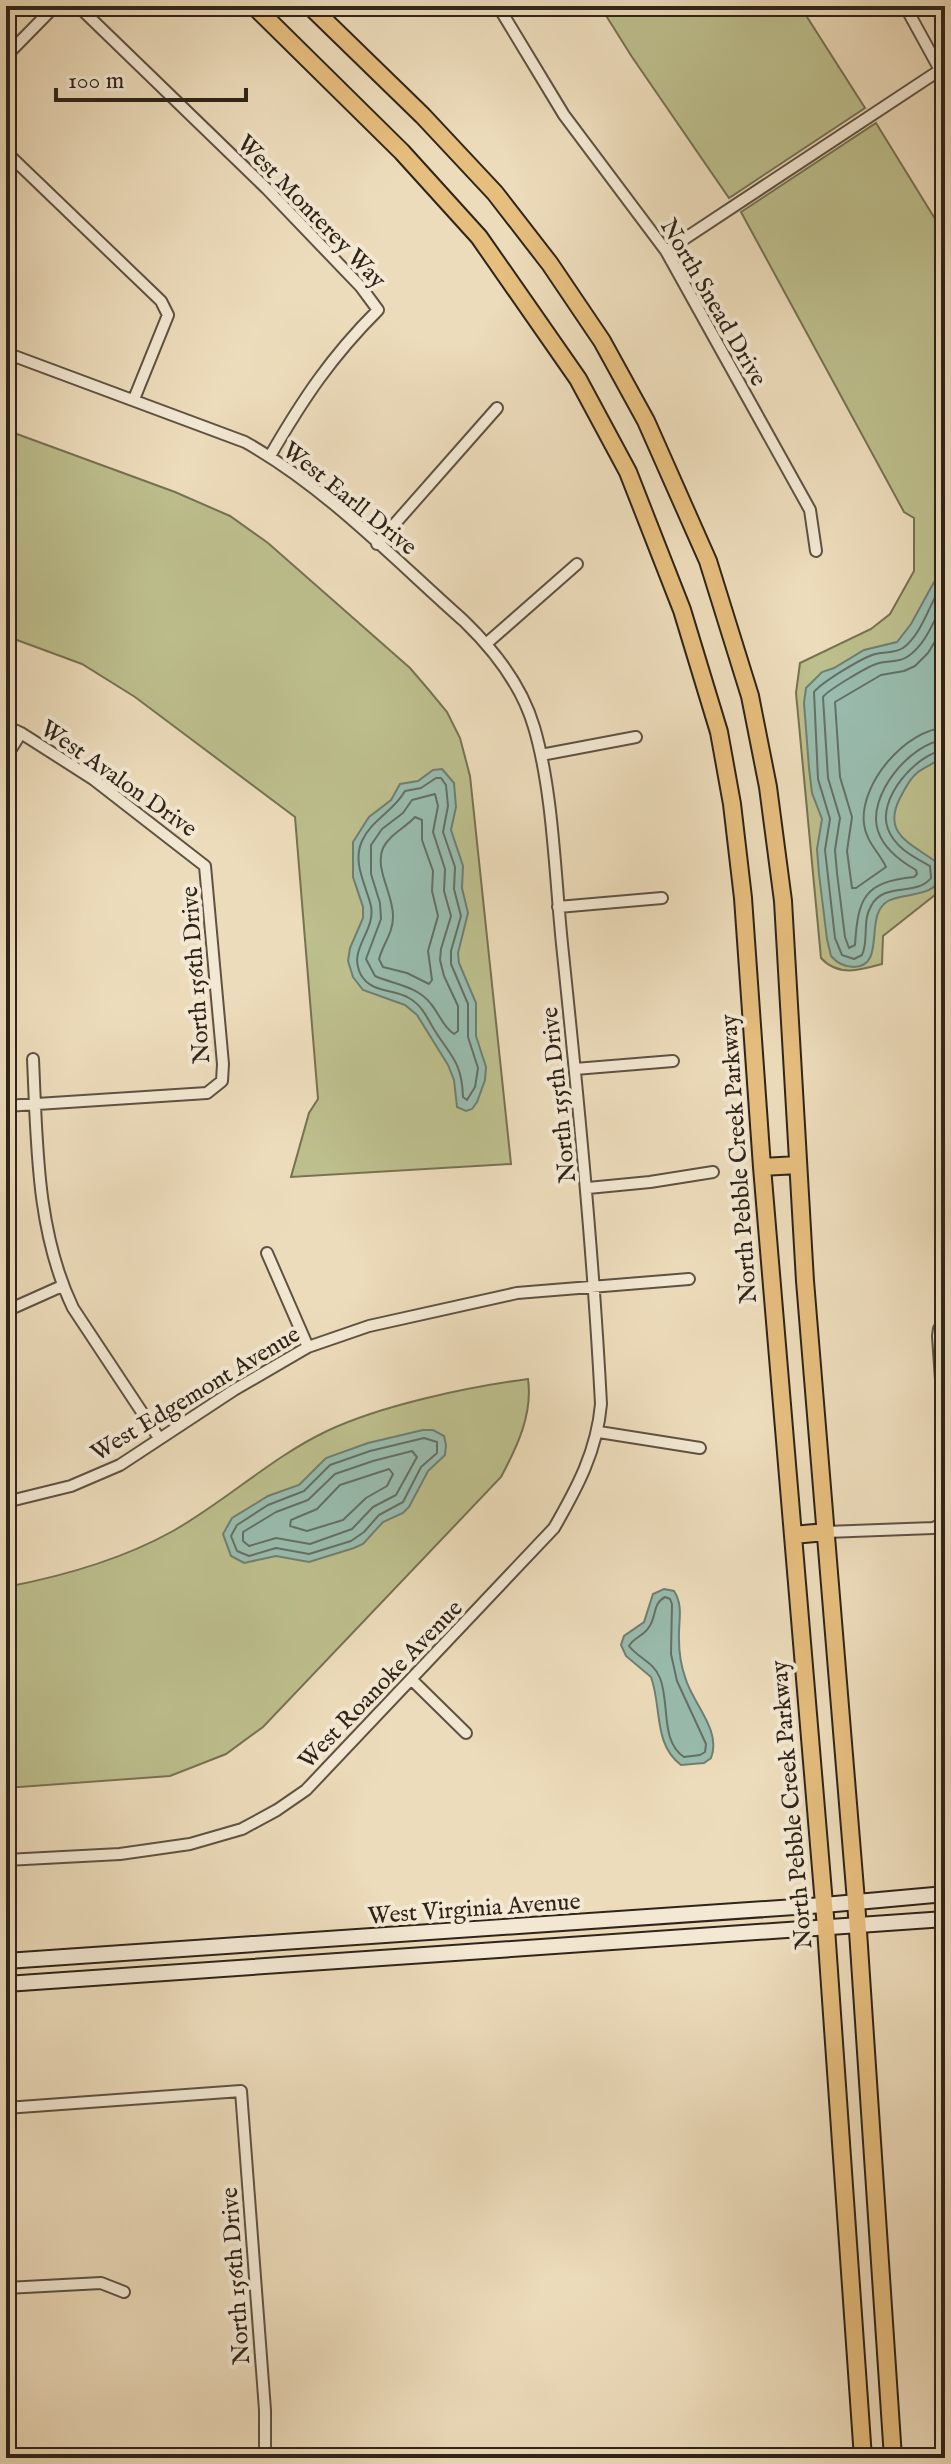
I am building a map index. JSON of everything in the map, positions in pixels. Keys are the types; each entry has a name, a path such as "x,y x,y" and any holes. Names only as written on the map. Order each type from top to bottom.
{"main road":[{"name":"North Pebble Creek Parkway","path":"254,6 402,152 479,237 578,379 628,472 682,610 719,732 743,898 762,1167 826,1928 863,2458"},
{"path":"310,6 423,116 495,193 550,264 602,341 646,421 708,561 750,696 774,827 783,901 798,1165 856,1901 893,2458"},
{"path":"762,1167 798,1165"},
{"path":"793,1535 826,1532"},
{"name":"West Virginia Avenue","path":"6,1961 945,1894"},
{"name":"West Virginia Avenue","path":"6,1984 945,1919"}],"street":[{"path":"6,56 55,6"},
{"name":"West Monterey Way","path":"78,6 267,189 361,287 378,310 320,375 270,456"},
{"name":"North Snead Drive","path":"498,6 564,115 666,251 810,510 816,551"},
{"path":"666,251 942,74 905,6"},
{"path":"6,152 161,301 168,315 134,399"},
{"name":"West Earll Drive","path":"6,353 245,442 270,456 323,496 487,643 519,693 533,724 541,755"},
{"path":"377,544 497,408"},
{"path":"487,643 577,564"},
{"name":"West Avalon Drive","path":"6,726 93,779 205,866"},
{"path":"6,757 21,733"},
{"path":"541,755 636,737"},
{"name":"North 155th Drive","path":"541,755 588,1188 601,1404 599,1432"},
{"name":"North 156th Drive","path":"35,1104 207,1093 222,1081 222,1048 205,866"},
{"path":"558,907 662,898"},
{"path":"33,1059 42,1204 62,1286 73,1308 159,1438"},
{"path":"575,1069 673,1061"},
{"path":"6,1106 35,1104"},
{"path":"588,1188 713,1172"},
{"path":"267,1253 308,1347"},
{"name":"West Edgemont Avenue","path":"6,1502 71,1486 120,1465 308,1347 369,1326 497,1296 594,1285 689,1279"},
{"path":"6,1311 62,1286"},
{"path":"943,1322 938,1336 945,1437"},
{"path":"599,1432 700,1448"},
{"name":"West Roanoke Avenue","path":"6,1860 120,1854 190,1844 242,1829 306,1790 554,1528 581,1480 599,1432"},
{"path":"826,1532 933,1528 945,1523"},
{"path":"412,1680 466,1733"},
{"name":"North 156th Drive","path":"6,2108 241,2091 265,2410 265,2458"},
{"path":"6,2288 101,2283 124,2292"}],"green space":[{"path":"600,6 800,6 865,108 729,198"},
{"path":"876,123 945,235 945,887 883,936 882,964 842,970 821,958 796,693 800,663 871,629 890,614 914,571 914,518 904,512 741,212"},
{"path":"6,430 175,492 230,516 268,543 410,668 447,712 460,738 470,776 511,1164 291,1177 309,1113 318,1099 295,817 135,697 82,664 6,636"},
{"path":"528,1379 526,1417 501,1477 263,1727 226,1754 170,1776 6,1788 6,1587 92,1566 153,1541 193,1519 287,1453 349,1422 426,1398"}],"water":[{"path":"945,578 945,754 910,781 900,798 894,821 897,830 909,844 936,862 939,874 937,883 924,892 888,901 877,917 870,958 864,964 847,966 831,956 827,939 817,849 822,819 812,793 804,703 806,688 822,672 864,650 897,642 911,624 934,582"},
{"path":"442,769 454,783 456,807 451,830 463,866 462,888 468,913 458,953 459,963 476,1003 476,1036 486,1067 477,1102 466,1111 457,1107 454,1080 448,1065 417,1015 405,1005 363,990 353,977 348,961 363,918 363,907 353,877 353,842 369,817 391,800 400,784 418,781 433,770"},
{"path":"433,1430 444,1436 445,1455 428,1471 409,1507 383,1522 363,1544 309,1562 276,1556 244,1563 231,1556 223,1534 232,1518 268,1496 299,1485 326,1458 368,1443"},
{"path":"664,1589 674,1591 677,1597 682,1668 713,1737 711,1758 704,1763 681,1765 672,1756 662,1736 651,1677 626,1656 621,1645 624,1636 644,1622 653,1594"}]}
